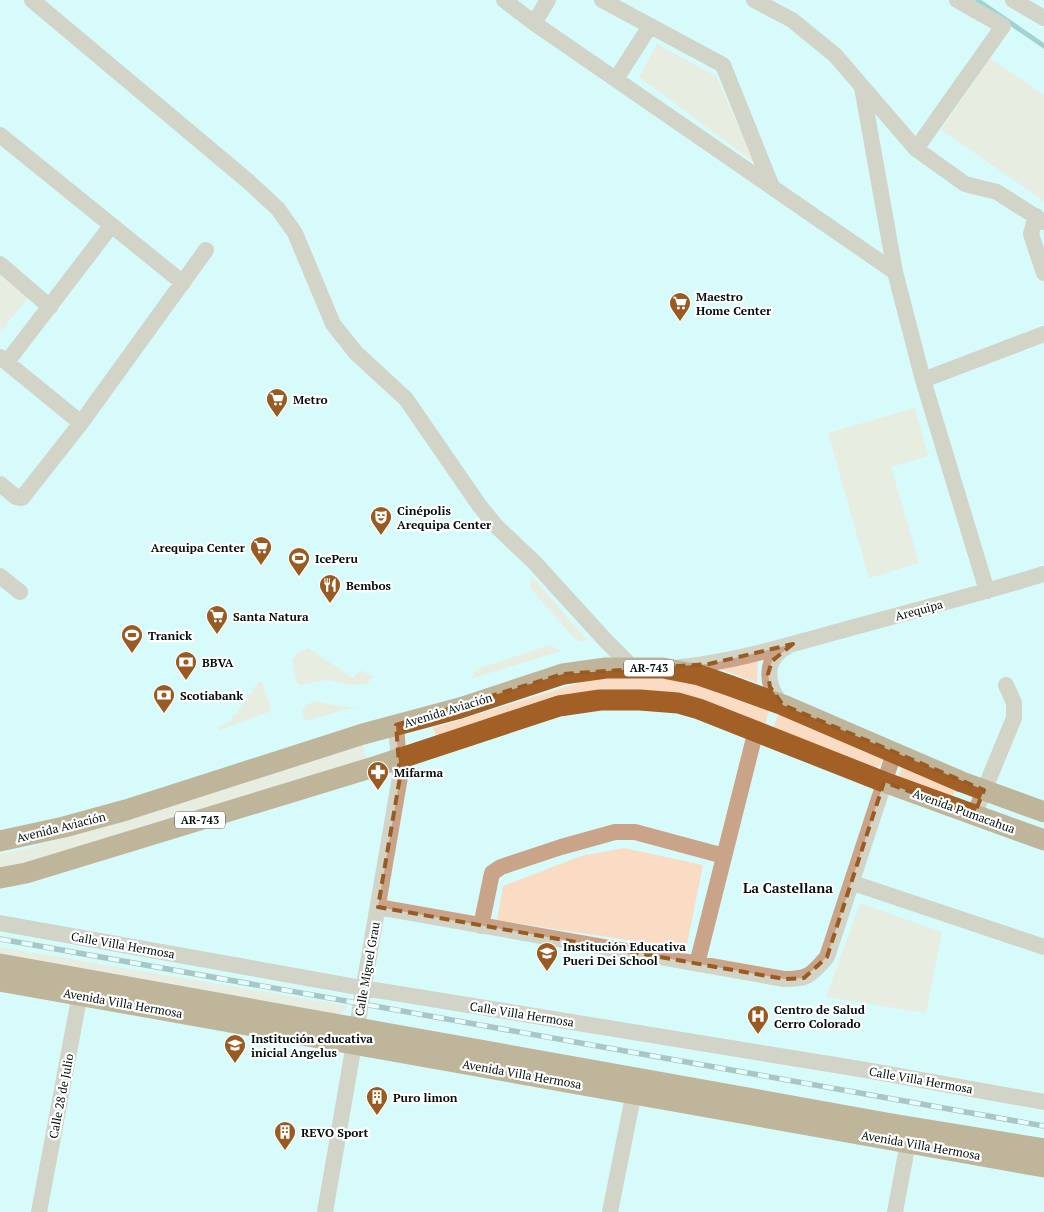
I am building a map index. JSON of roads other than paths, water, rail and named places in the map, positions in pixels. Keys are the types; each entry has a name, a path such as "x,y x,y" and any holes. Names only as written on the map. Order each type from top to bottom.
{"main road":[{"name":"Avenida Aviación","path":"0,841 64,827 126,810 355,737 460,708 563,674 606,668 663,668 707,678 783,705 894,753"},
{"name":"AR-743","path":"0,878 26,873 399,758 558,706 600,700 640,700 678,703 699,708 884,782"},
{"name":"Avenida Pumacahua","path":"894,753 1044,812"},
{"name":"Avenida Pumacahua","path":"884,782 1044,840"},
{"name":"Avenida Villa Hermosa","path":"0,964 81,987 909,1135 1044,1167"},
{"name":"Avenida Villa Hermosa","path":"0,981 81,987"},
{"name":"Avenida Villa Hermosa","path":"909,1135 1044,1149"}],"street":[{"path":"32,0 249,182 278,209 295,233 332,324 356,353 406,399 479,505 496,526 534,562 633,668"},
{"path":"504,0 534,23 895,272"},
{"path":"534,23 548,0"},
{"path":"602,0 723,65 772,187"},
{"path":"754,0 792,20 835,55 916,149 965,184 997,192 1040,219 1031,234 1044,274"},
{"path":"916,149 1003,26 957,0"},
{"path":"1013,0 1044,18"},
{"path":"616,79 650,26"},
{"path":"862,87 895,272 924,380 987,591"},
{"path":"0,135 183,283"},
{"path":"81,423 3,360 50,307 111,226"},
{"path":"0,484 16,497 22,498 81,423 206,250"},
{"path":"0,264 50,307"},
{"path":"924,380 1044,334"},
{"name":"Arequipa","path":"663,668 709,664 793,644 1044,574"},
{"path":"0,576 20,592"},
{"name":"Arequipa","path":"783,705 770,687 768,674 772,661 781,650 793,644"},
{"path":"974,815 1014,718 1014,703 1006,685"},
{"name":"Calle Miguel Grau","path":"325,1212 400,777 396,725"},
{"path":"697,964 756,730"},
{"path":"378,907 784,979 804,978 812,973 827,957 853,883 894,753"},
{"path":"481,926 492,872 501,867 562,847 615,832 635,832 724,856"},
{"path":"853,883 1044,947"},
{"name":"Calle Villa Hermosa","path":"0,923 364,989 860,1069 1044,1102"},
{"name":"Calle 28 de Julio","path":"39,1212 81,987"},
{"path":"610,1212 635,1086"},
{"path":"895,1212 909,1135"}],"waterway":[{"path":"977,0 1044,46"}],"railway":[{"path":"0,939 1044,1126"}],"place":[{"name":"Maestro Home Center","path":"680,322"},
{"name":"Metro","path":"277,418"},
{"name":"Cinépolis Arequipa Center","path":"381,536"},
{"name":"Arequipa Center","path":"261,566"},
{"name":"IcePeru","path":"299,577"},
{"name":"Bembos","path":"330,604"},
{"name":"Santa Natura","path":"217,635"},
{"name":"Tranick","path":"132,654"},
{"name":"BBVA","path":"186,681"},
{"name":"Scotiabank","path":"164,714"},
{"name":"Mifarma","path":"378,791"},
{"name":"Institución Educativa Pueri Dei School","path":"547,972"},
{"name":"Centro de Salud Cerro Colorado","path":"758,1035"},
{"name":"Institución educativa inicial Angelus","path":"235,1064"},
{"name":"Puro limon","path":"377,1116"},
{"name":"REVO Sport","path":"285,1151"}],"district":[{"name":"La Castellana","path":"788,887"}]}
